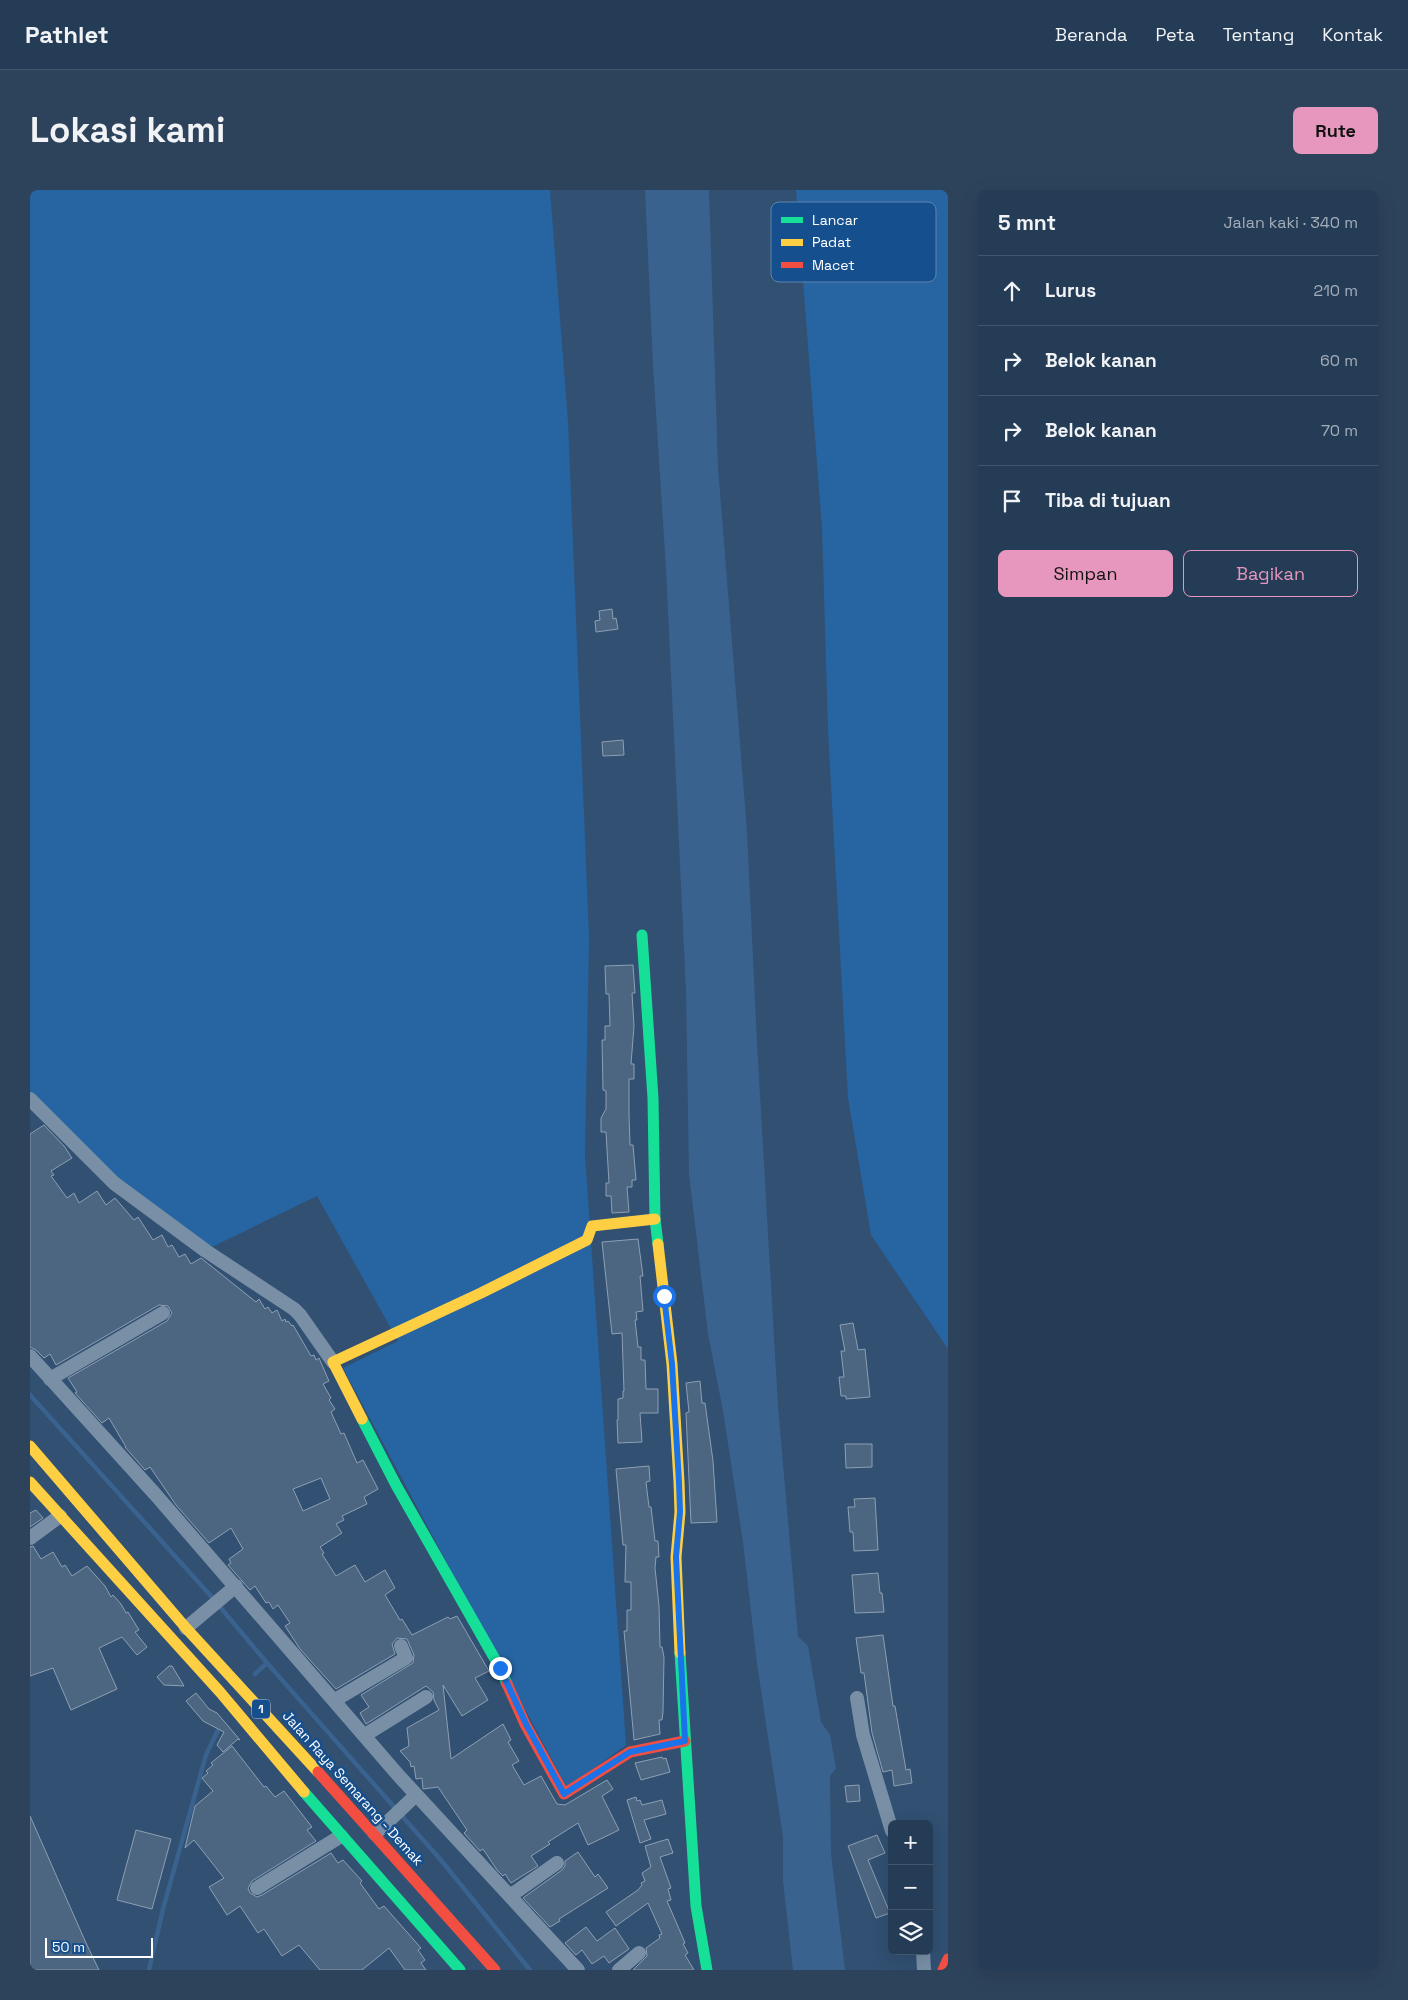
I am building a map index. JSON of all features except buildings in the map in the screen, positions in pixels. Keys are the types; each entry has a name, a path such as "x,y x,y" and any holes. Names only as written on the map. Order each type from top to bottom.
{"main road":[{"path":"642,935 653,1098 655,1219 673,1374 680,1512 676,1557 685,1741 696,1906 708,1970"},
{"path":"655,1219 592,1226 587,1240 481,1294 333,1362 396,1485 500,1668 526,1724 564,1794 630,1752 685,1741"},
{"name":"Jalan Raya Semarang - Demak","path":"30,1446 186,1628 379,1831 495,1970"},
{"name":"1","path":"30,1482 220,1692 341,1836 460,1970"},
{"path":"943,1970 948,1960"}],"street":[{"path":"30,1099 114,1183 206,1251 294,1309 333,1362"},
{"path":"50,1379 163,1313"},
{"path":"30,1356 155,1494 231,1590 335,1700 415,1797 578,1970"},
{"path":"30,1538 60,1516"},
{"path":"186,1628 231,1590"},
{"path":"335,1700 406,1658 401,1646"},
{"path":"365,1736 426,1697"},
{"path":"857,1698 863,1736 889,1820"},
{"path":"379,1831 415,1797"},
{"path":"257,1888 341,1836"},
{"path":"510,1896 557,1863"},
{"path":"619,1970 639,1953"},
{"path":"923,1955 924,1970"}],"shaded area":[{"path":"30,190 550,190 568,421 589,937 585,1156 626,1745 567,1788 343,1368 398,1341 317,1196 210,1248 122,1187 30,1094"},
{"path":"645,190 709,190 718,467 747,831 778,1406 798,1636 808,1646 821,1722 830,1735 836,1768 830,1776 831,1854 845,1970 793,1970 783,1881 783,1837 757,1664 743,1542 723,1411 708,1334 689,1174 686,991 666,569 653,365"},
{"path":"796,190 948,190 948,1349 871,1235 848,1098 828,730 822,528 803,282 936,282 936,202 797,202"}],"waterway":[{"path":"30,1395 210,1595 267,1663 440,1859 530,1970"},
{"path":"255,1674 267,1663"},
{"path":"149,1970 163,1909 206,1755 220,1726"}],"traffic: fast":[{"path":"642,935 653,1098 655,1219 658,1244"},
{"path":"362,1419 396,1485 500,1668 507,1684"},
{"path":"680,1653 696,1906 707,1970"},
{"path":"304,1792 460,1970"}],"traffic: slow":[{"path":"362,1419 333,1362 481,1293 587,1240 592,1226 655,1219"},
{"path":"658,1244 672,1364 679,1482 680,1512 676,1557 680,1653"},
{"path":"30,1446 186,1628 318,1772"},
{"path":"30,1482 220,1692 304,1792"}],"traffic: jam":[{"path":"507,1684 525,1724 564,1794 630,1752 685,1741"},
{"path":"318,1772 495,1970"},
{"path":"943,1970 948,1959"}],"route":[{"path":"500,1668 526,1724 564,1794 630,1752 685,1741 676,1557 680,1512 679,1482 672,1364 664,1296"}]}
